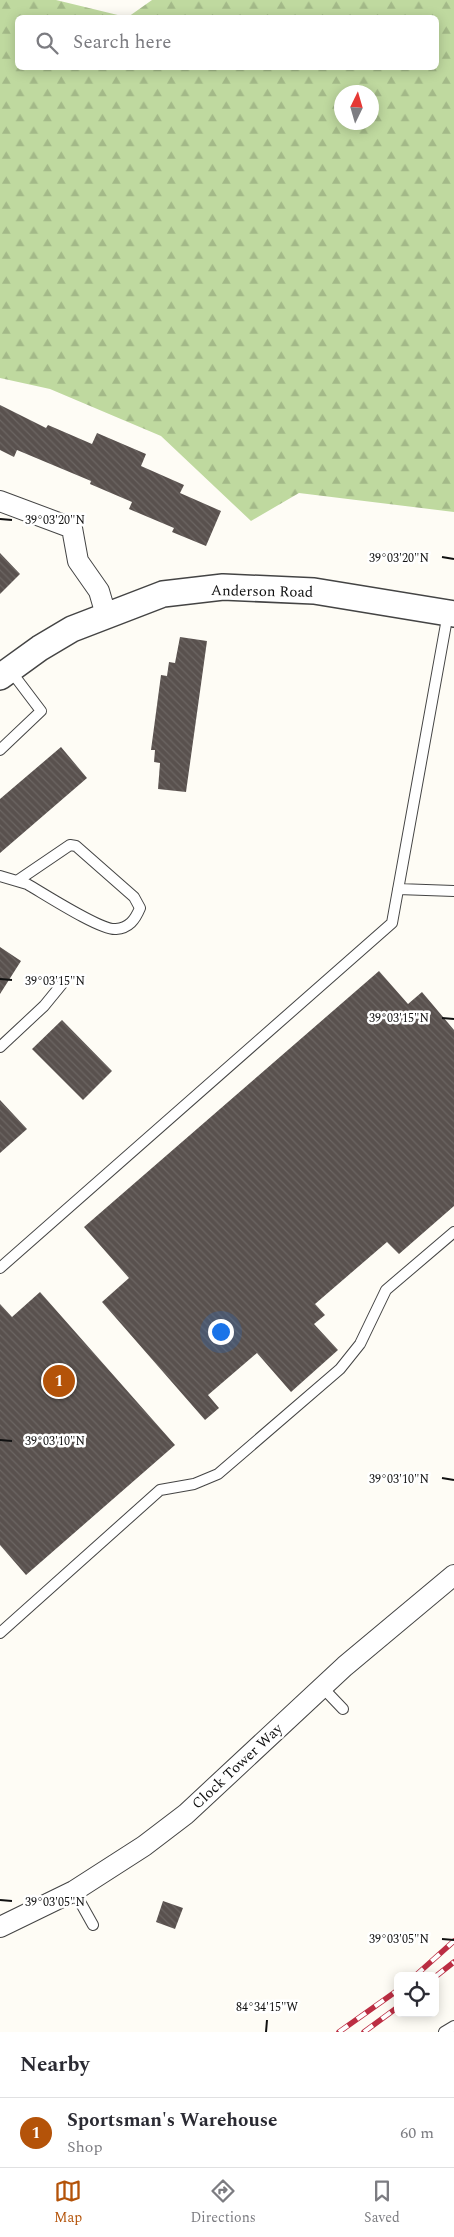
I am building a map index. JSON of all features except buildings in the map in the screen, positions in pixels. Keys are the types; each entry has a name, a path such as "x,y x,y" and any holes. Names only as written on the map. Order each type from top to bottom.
{"street":[{"path":"0,501 72,528 78,561 99,591 106,615"},
{"name":"Anderson Road","path":"5,674 40,648 72,629 163,594 223,587 314,591 451,613"},
{"name":"Clock Tower Way","path":"0,1927 74,1892 144,1846 186,1814 322,1687 454,1575"}],"lane":[{"path":"0,1268 392,923 451,613"},
{"path":"0,750 41,711 5,674"},
{"path":"0,876 27,884 99,925 114,930 128,926 136,917 140,908 134,897 76,846 70,845 17,881"},
{"path":"398,889 454,891"},
{"path":"1,1047 44,1006 62,984"},
{"path":"0,1633 160,1490 194,1484 218,1474 340,1369 360,1344 386,1290 454,1232"},
{"path":"322,1687 343,1709"},
{"path":"74,1892 93,1925"},
{"path":"444,2032 454,2026"}],"green space":[{"path":"0,0 56,0 118,15 15,15 15,70 439,70 439,15 131,15 152,0 454,0 454,512 299,493 251,521 161,436 50,389 0,378"}],"railway":[{"path":"419,1972 454,1941"},
{"path":"439,1974 454,1962"},
{"path":"339,2032 394,1993"},
{"path":"364,2032 394,2010"}],"place":[{"name":"Sportsman's Warehouse","path":"59,1381"}]}
